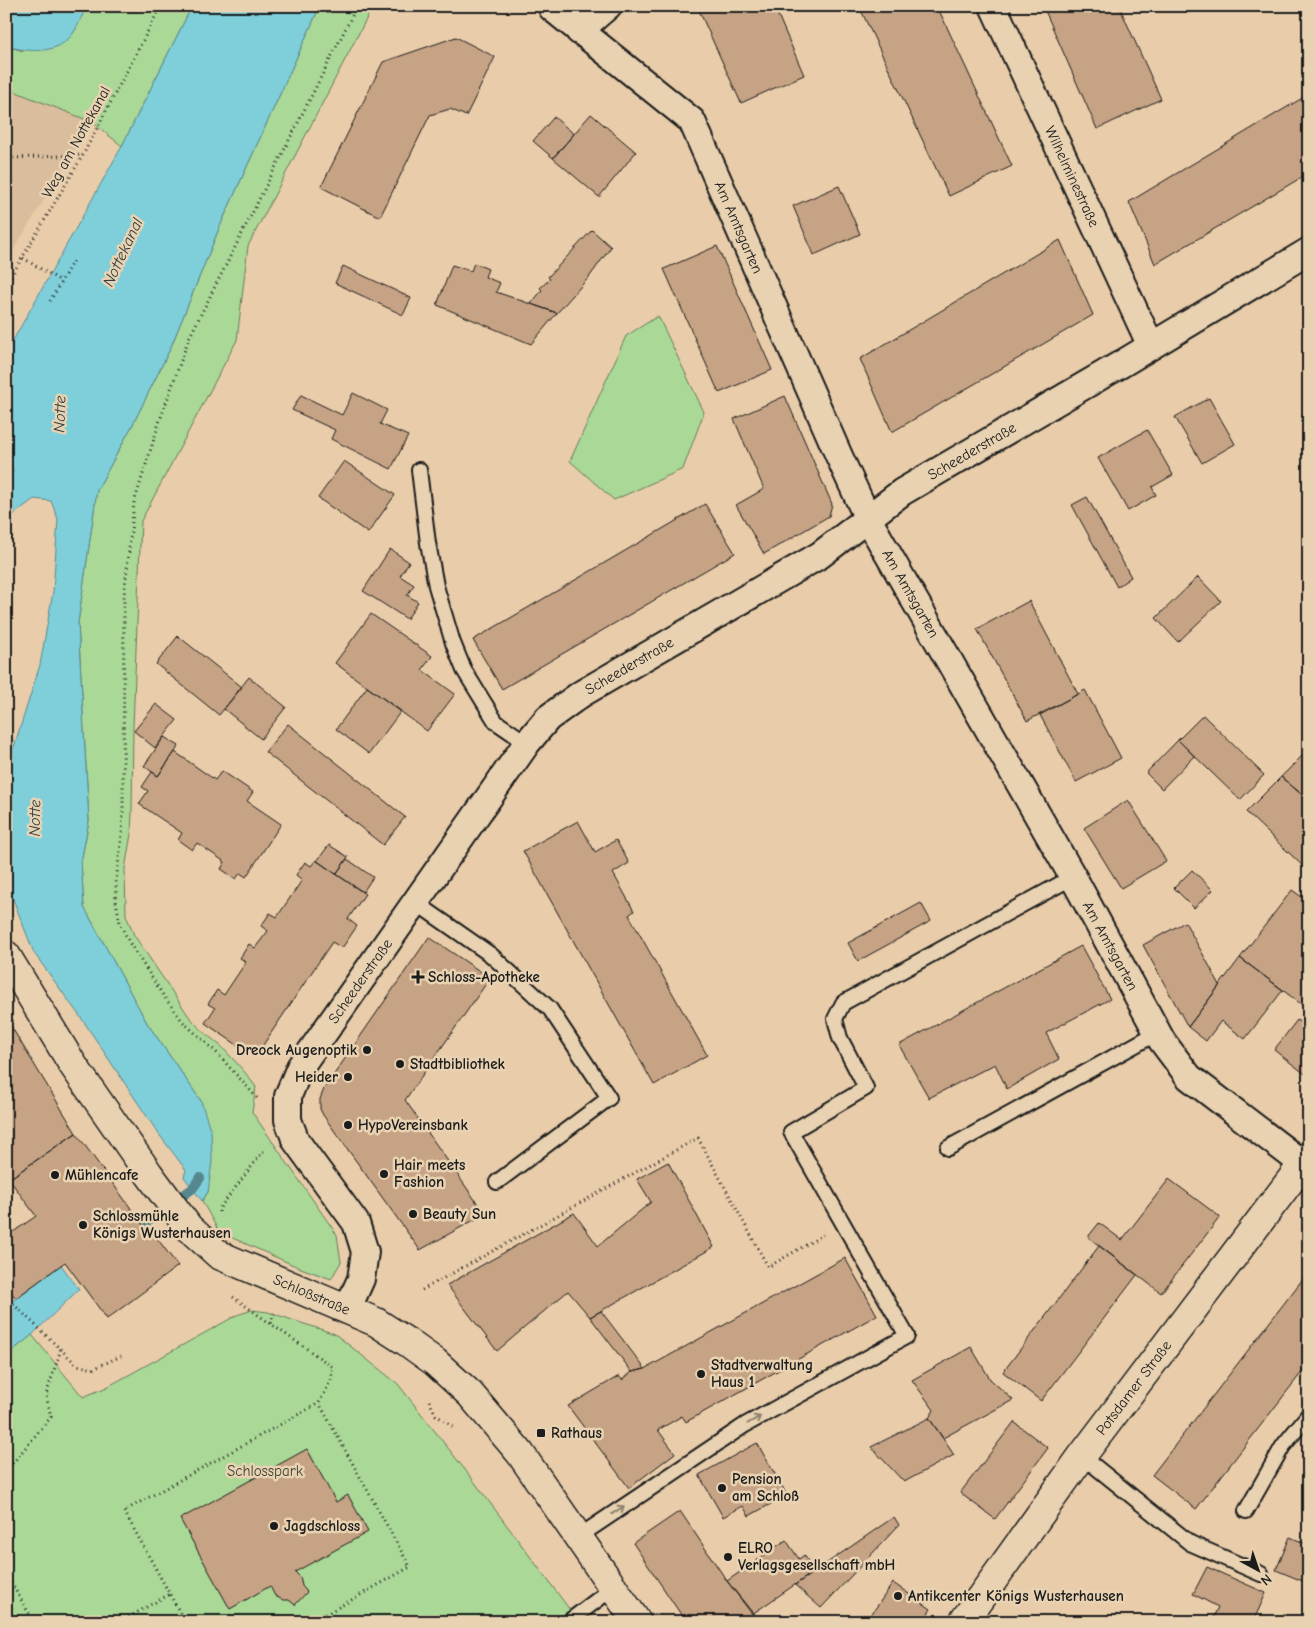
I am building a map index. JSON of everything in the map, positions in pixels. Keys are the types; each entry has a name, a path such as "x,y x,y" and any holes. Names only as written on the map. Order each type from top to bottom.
{"main road":[{"name":"Schloßstraße","path":"6,955 73,1064 189,1228 219,1255 376,1322 435,1362 470,1394 520,1453 637,1622"},
{"name":"Potsdamer Straße","path":"963,1622 1082,1456 1307,1163"}],"street":[{"path":"579,32 608,6"},
{"name":"Wilhelminestraße","path":"993,6 1151,346"},
{"name":"Am Amtsgarten","path":"552,8 579,32 692,122 868,519 1072,877 1157,1033 1189,1077 1307,1163"},
{"name":"Scheederstraße","path":"347,1310 361,1279 365,1252 356,1223 296,1140 288,1120 288,1096 300,1068 526,743 548,718 581,694 820,555 902,492 1309,251"}],"lane":[{"path":"419,470 428,543 436,586 453,643 464,670 496,722 526,743"},
{"path":"578,1537 745,1424 907,1336 791,1132 866,1088 840,1038 835,1018 843,1003 1072,877"},
{"path":"415,902 491,955 550,1009 609,1098 497,1182"},
{"path":"948,1148 1157,1033"},
{"path":"1246,1512 1284,1446 1309,1414"},
{"path":"1082,1456 1190,1543 1261,1574"},
{"path":"568,1622 613,1588"}],"path":[{"name":"Weg am Nottekanal","path":"6,285 83,155 160,6"},
{"path":"219,1255 219,1209 288,1120 255,1097 216,1052 183,1022 129,942 120,923 116,901 116,881 123,810 124,596 134,503 159,423 189,338 357,6"},
{"path":"13,158 83,155"},
{"path":"23,258 61,281"},
{"path":"50,300 74,259"},
{"path":"422,1290 698,1138 768,1267 843,1224"},
{"path":"185,1622 124,1511 319,1403 331,1380 333,1367 227,1293"},
{"path":"6,1297 77,1365 93,1369 121,1356"},
{"path":"272,1324 275,1309"},
{"path":"6,1471 51,1417 46,1396 61,1350"},
{"path":"426,1393 436,1415 459,1430"},
{"path":"314,1621 410,1567 319,1403"},
{"path":"6,1574 34,1622"},
{"path":"120,1622 170,1594"}],"shaded area":[{"path":"6,88 92,122 6,262"}],"green space":[{"path":"87,6 192,6 122,146 92,122 6,88 6,46 23,51 72,35"},
{"path":"320,6 373,6 248,246 237,340 141,521 131,834 125,869 126,915 134,935 188,1015 201,1030 221,1046 256,1087 252,1112 337,1235 341,1262 331,1279 298,1267 219,1232 202,1201 208,1192 201,1101 147,1023 84,907 81,862 89,821 78,623 97,490 133,424 170,349 220,226"},
{"path":"658,316 704,412 683,469 614,500 570,461 626,336"},
{"name":"Schlosspark","path":"252,1310 268,1312 335,1334 398,1384 476,1484 579,1622 6,1622 6,1356 32,1335 83,1397 107,1387 237,1315"}],"water":[{"path":"6,6 87,6 72,35 58,46 50,49 23,50 6,46"},
{"name":"Nottekanal","path":"192,6 320,6 220,226 170,349 133,424 97,490 78,623 89,821 81,862 84,907 147,1023 201,1101 211,1132 212,1161 208,1192 202,1201 184,1177 186,1170 158,1133 84,1022 34,953 6,881 6,772 40,665 53,592 58,519 51,501 34,499 15,513 6,524 6,479 14,471 6,466 6,353 122,146"},
{"path":"61,1265 79,1289 32,1335 6,1356 6,1306"}],"building":[{"path":"697,6 774,6 804,75 741,103"},
{"path":"859,6 937,6 1012,166 949,196"},
{"path":"1043,6 1119,6 1161,99 1097,129"},
{"path":"456,37 495,57 466,116 450,109 430,115 380,217 321,187 383,62"},
{"path":"1309,94 1309,173 1155,264 1129,202"},
{"path":"591,114 636,152 599,197 553,158"},
{"path":"554,117 574,134 553,158 533,141"},
{"path":"839,186 860,234 814,255 793,206"},
{"path":"592,230 611,247 590,276 557,313 531,304 542,290 540,288 550,279 548,277"},
{"path":"1060,240 1093,315 892,432 860,359"},
{"path":"717,246 772,370 719,393 664,269"},
{"path":"474,263 488,269 485,277 500,283 496,292 557,313 531,344 437,305 452,265 471,271"},
{"path":"343,266 411,298 403,315 335,283"},
{"path":"353,393 387,410 380,424 408,436 391,469 331,439 335,430 292,410 301,395 342,415"},
{"path":"785,396 832,504 829,516 764,554 736,505 764,489 734,419"},
{"path":"1209,398 1235,444 1202,463 1175,417"},
{"path":"1147,430 1173,475 1152,487 1156,495 1128,511 1098,458"},
{"path":"344,461 395,495 368,533 318,498"},
{"path":"1087,497 1131,577 1117,587 1072,505"},
{"path":"705,504 735,553 502,689 473,640"},
{"path":"390,549 409,562 400,576 414,585 407,595 418,602 407,619 363,591"},
{"path":"1198,577 1221,601 1178,642 1156,618"},
{"path":"1029,601 1078,694 1027,721 977,629"},
{"path":"371,614 432,656 422,670 455,694 427,731 335,663"},
{"path":"178,636 242,687 219,715 156,664"},
{"path":"249,677 286,707 261,739 224,709"},
{"path":"367,687 401,711 369,754 336,729"},
{"path":"1085,690 1121,758 1076,782 1040,715"},
{"path":"156,704 177,720 155,748 134,731"},
{"path":"1203,715 1264,775 1240,800 1178,740"},
{"path":"288,724 405,817 383,845 265,752"},
{"path":"164,737 179,746 158,776 144,766"},
{"path":"1178,740 1194,756 1162,789 1146,773"},
{"path":"1309,749 1309,799 1308,800 1281,777"},
{"path":"175,752 215,780 222,771 253,792 247,801 281,824 246,877 240,873 236,879 221,869 225,862 197,843 192,850 178,840 182,833 139,804 148,791 142,787 152,772 158,776"},
{"path":"1281,777 1309,800 1309,868 1307,870 1246,812"},
{"path":"1128,800 1166,861 1121,888 1084,828"},
{"path":"578,821 595,852 616,840 629,863 613,873 634,911 629,915 707,1055 654,1085 523,851"},
{"path":"329,845 348,857 336,874 317,861"},
{"path":"347,859 373,877 363,892 336,874"},
{"path":"316,860 365,894 348,919 357,926 342,948 332,942 255,1057 205,1023 215,1008 208,1004 217,990 224,995 246,962 240,958 249,944 255,948 268,931 261,926 270,913 277,917 302,880 296,875 305,862 311,866"},
{"path":"1192,870 1213,890 1194,908 1174,888"},
{"path":"1292,890 1309,902 1309,1010 1240,958"},
{"path":"921,903 931,921 858,961 848,943"},
{"path":"1185,922 1220,985 1188,1027 1143,945"},
{"path":"429,937 490,978 405,1100 485,1214 420,1250 323,1115 320,1109 320,1099 324,1089"},
{"path":"1081,946 1110,999 1046,1033 1059,1059 1007,1089 995,1064 929,1098 899,1045"},
{"path":"1240,958 1283,990 1245,1039 1221,1021 1206,1041 1188,1027"},
{"path":"6,1018 76,1133 9,1179 6,1176"},
{"path":"1297,1020 1309,1029 1309,1077 1274,1050"},
{"name":"Schlossmühle Königs Wusterhausen","path":"76,1133 151,1236 153,1233 178,1266 107,1319 65,1262 16,1298 6,1286 6,1237 36,1216 9,1179"},
{"path":"668,1162 714,1247 590,1317 568,1291 497,1351 447,1285 574,1213 598,1246 651,1202 637,1179"},
{"path":"1169,1179 1220,1217 1161,1293 1088,1237 1099,1223 1122,1240"},
{"path":"1099,1246 1137,1275 1041,1401 1003,1372"},
{"name":"Stadtverwaltung Haus 1","path":"845,1258 877,1315 686,1422 682,1416 658,1430 675,1453 629,1488 568,1406 619,1376 622,1380 632,1372 645,1369"},
{"path":"1309,1271 1309,1363 1196,1509 1152,1475"},
{"path":"601,1311 645,1369 632,1372 590,1317"},
{"path":"971,1347 990,1379 1013,1400 943,1438 929,1418 934,1410 912,1380"},
{"path":"929,1418 954,1455 904,1482 871,1447"},
{"path":"1014,1422 1048,1448 995,1519 960,1493"},
{"path":"757,1443 787,1495 749,1516 743,1506 723,1517 699,1475"},
{"name":"Jagdschloss","path":"307,1449 336,1502 348,1495 368,1532 295,1572 300,1577 302,1586 307,1592 295,1605 289,1600 283,1600 275,1596 270,1586 230,1609 180,1519"},
{"path":"680,1511 727,1581 760,1622 686,1622 633,1543"},
{"path":"894,1517 899,1525 821,1608 795,1585"},
{"path":"1290,1537 1309,1545 1309,1574 1305,1582 1276,1570"},
{"path":"786,1540 799,1559 804,1555 815,1571 752,1614 727,1581"},
{"path":"1207,1567 1266,1593 1253,1622 1211,1622 1218,1607 1193,1594"},
{"name":"Antikcenter Königs Wusterhausen","path":"893,1583 931,1609 922,1622 866,1622"}],"waterway":[{"name":"Notte","path":"146,1222 192,1189 200,1178"}],"place":[{"name":"Schloss-Apotheke","path":"418,977"},
{"name":"Dreock Augenoptik","path":"367,1050"},
{"name":"Stadtbibliothek","path":"400,1064"},
{"name":"Heider","path":"348,1077"},
{"name":"HypoVereinsbank","path":"348,1125"},
{"name":"Hair meets Fashion","path":"384,1174"},
{"name":"Mühlencafe","path":"55,1175"},
{"name":"Beauty Sun","path":"413,1214"},
{"name":"Schlossmühle Königs Wusterhausen","path":"83,1225"},
{"name":"Stadtverwaltung Haus 1","path":"701,1374"},
{"name":"Rathaus","path":"541,1433"},
{"name":"Pension am Schloß","path":"722,1488"},
{"name":"Jagdschloss","path":"274,1526"},
{"name":"ELRO Verlagsgesellschaft mbH","path":"728,1557"},
{"name":"Antikcenter Königs Wusterhausen","path":"898,1596"}]}
